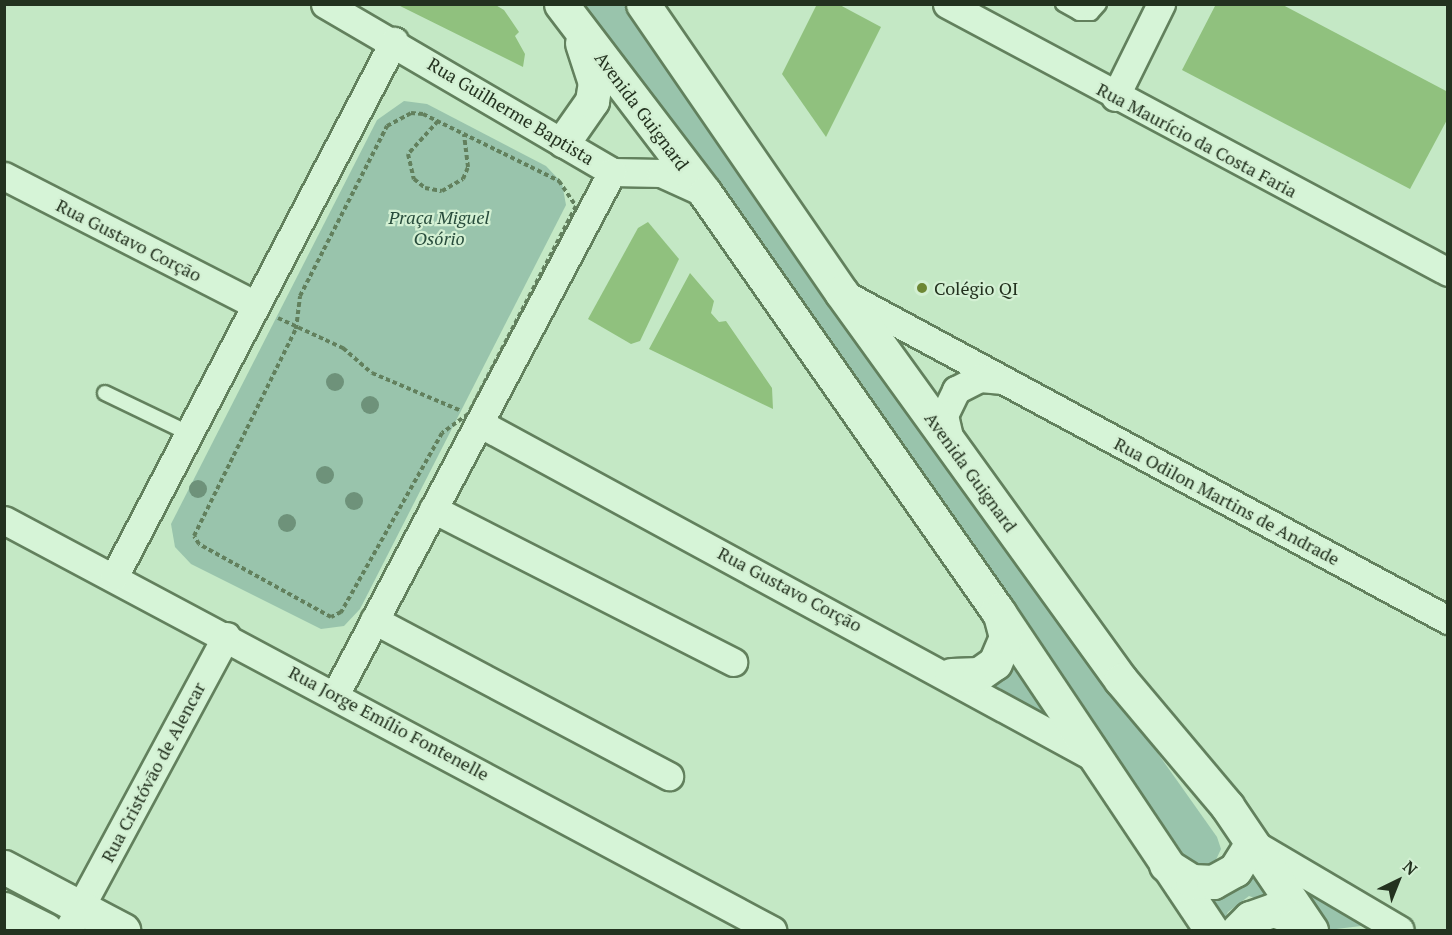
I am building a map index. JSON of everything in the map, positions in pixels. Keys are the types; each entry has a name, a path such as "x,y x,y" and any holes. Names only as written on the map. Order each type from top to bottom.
{"street":[{"name":"Rua Guilherme Baptista","path":"325,4 394,41 564,141 612,172 661,173 705,193"},
{"name":"Avenida Guignard","path":"643,4 841,292 1121,680 1227,806 1311,930"},
{"name":"Rua Maurício da Costa Faria","path":"947,4 1115,97 1448,272"},
{"path":"1115,97 1161,4"},
{"path":"564,141 592,101 596,83 568,13"},
{"name":"Avenida Guignard","path":"568,13 705,193 997,610 1098,760 1159,857 1211,930"},
{"path":"114,577 254,304 394,41"},
{"path":"336,693 433,509 474,419 612,172"},
{"name":"Rua Gustavo Corção","path":"4,176 254,304"},
{"name":"Rua Odilon Martins de Andrade","path":"841,292 1448,620"},
{"name":"Rua Odilon Martins de Andrade","path":"950,441 944,415 956,390 980,378 1007,381"},
{"name":"Rua Gustavo Corção","path":"474,419 951,675 1098,760"},
{"path":"433,509 733,662"},
{"name":"Rua Jorge Emílio Fontenelle","path":"4,520 336,693 772,930"},
{"path":"951,675 970,676 995,663 1006,637 997,610"},
{"path":"374,620 669,776"},
{"name":"Rua Cristóvão de Alencar","path":"74,919 226,636"},
{"path":"1159,857 1183,878 1203,883 1235,870 1251,844 1400,930"},
{"path":"4,867 74,919 123,930"},
{"path":"4,909 46,930"},
{"path":"1238,930 1250,918 1273,910 1296,918 1311,930"}],"lane":[{"path":"1063,4 1079,13 1091,13 1099,4"},
{"path":"105,393 188,433"}],"path":[{"path":"411,112 438,121 559,181 576,206 474,419 442,433 341,612 331,617 199,544 194,536 296,329 300,296 387,126 411,112"},
{"path":"438,121 408,154 414,179 425,188 442,191 463,179 468,167 464,134"},
{"path":"254,304 296,329 343,348 372,373 474,419"}],"green space":[{"path":"583,5 628,5 1217,837 1221,849 1214,864 1196,866 1188,860"},
{"name":"Praça Miguel Osório","path":"404,101 427,104 546,166 562,183 566,205 360,609 344,626 321,629 191,564 175,547 171,524 377,120"},
{"path":"1018,665 1050,719 993,688"},
{"path":"1251,867 1279,907 1249,896 1228,912 1221,926 1203,901 1235,889"},
{"path":"1299,887 1358,917 1361,926 1328,930"}],"building":[{"path":"396,4 494,4 504,10 519,32 515,36 525,54 523,67"},
{"path":"817,4 838,4 881,27 826,137 782,74"},
{"path":"1216,4 1281,4 1448,92 1448,118 1410,189 1182,70"},
{"path":"648,222 679,259 640,341 631,344 588,319 638,228"},
{"path":"690,273 714,301 711,313 719,322 726,321 772,388 773,409 649,349"}],"place":[{"name":"Colégio QI","path":"922,288"}]}
